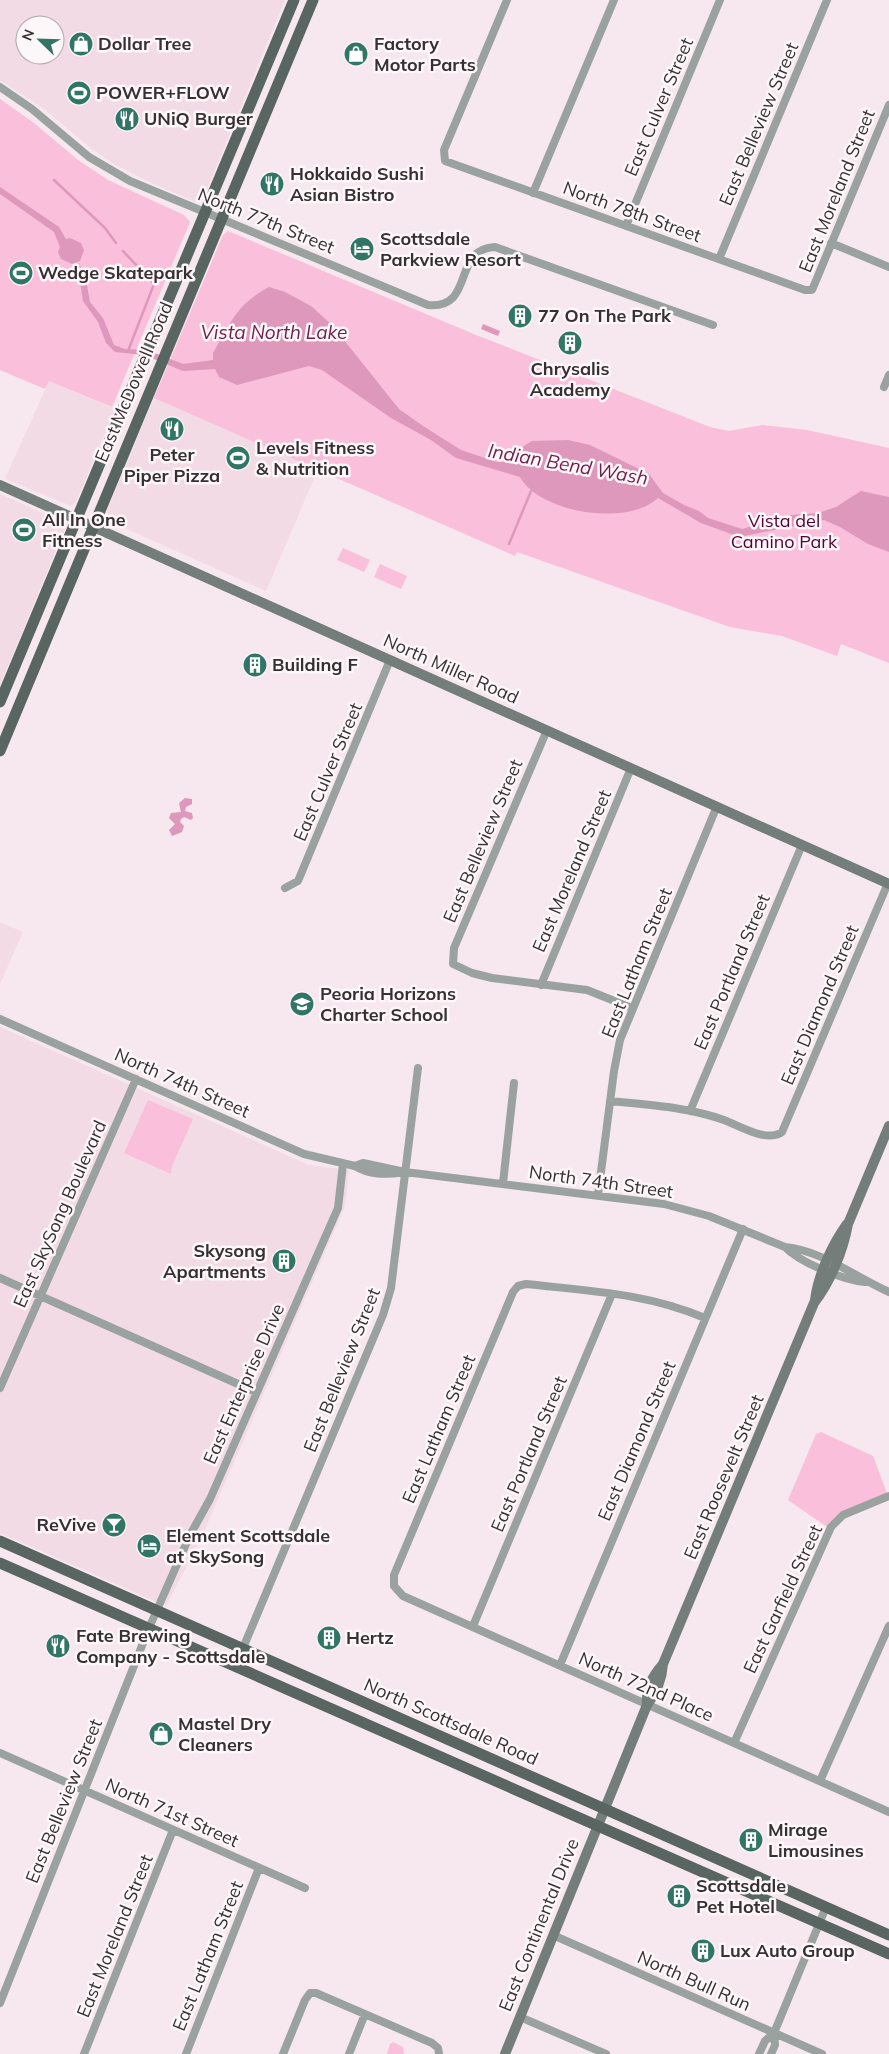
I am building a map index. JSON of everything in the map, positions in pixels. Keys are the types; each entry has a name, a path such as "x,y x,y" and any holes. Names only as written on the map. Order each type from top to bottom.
{"main road":[{"name":"East McDowell Road","path":"0,702 294,0"},
{"name":"East McDowell Road","path":"0,751 313,0"},
{"name":"North Scottsdale Road","path":"0,1541 889,1935"},
{"name":"North Scottsdale Road","path":"0,1563 889,1954"}],"street":[{"name":"North 78th Street","path":"507,0 444,150 443,158 448,163 805,290 812,290"},
{"path":"533,193 614,0"},
{"name":"East Culver Street","path":"626,226 720,0"},
{"name":"East Belleview Street","path":"719,259 827,0"},
{"name":"North 77th Street","path":"0,87 32,109 88,157 130,180 428,305 445,303 454,298 473,256 479,250 495,247 713,325"},
{"name":"East Moreland Street","path":"812,290 889,104"},
{"path":"831,243 889,267"},
{"path":"884,386 889,375"},
{"name":"North Miller Road","path":"0,485 888,883"},
{"name":"East Culver Street","path":"285,888 298,881 390,660"},
{"name":"East Belleview Street","path":"541,985 486,976 453,964 454,948 547,730"},
{"name":"East Moreland Street","path":"541,985 631,768"},
{"name":"East Latham Street","path":"598,1195 620,1040 717,806"},
{"name":"East Portland Street","path":"690,1111 802,845"},
{"name":"East Diamond Street","path":"690,1111 714,1116 765,1136 777,1136 785,1126 888,883"},
{"path":"541,985 587,990 632,1008"},
{"name":"North 74th Street","path":"0,1018 304,1154 356,1166 362,1171 390,1174 405,1172 664,1204 743,1229 786,1248 797,1248 853,1281 867,1282 889,1292"},
{"name":"East Belleview Street","path":"235,1667 383,1315 391,1288 418,1068"},
{"name":"East SkySong Boulevard","path":"0,1388 136,1079"},
{"path":"503,1183 514,1083"},
{"path":"610,1100 690,1111"},
{"name":"East Roosevelt Street","path":"604,1808 647,1705 646,1692 653,1676 663,1664 814,1303 816,1288 830,1267 838,1236 848,1224 889,1126"},
{"name":"East Enterprise Drive","path":"156,1611 190,1535 210,1499 338,1208 343,1164"},
{"name":"East Diamond Street","path":"560,1665 743,1229"},
{"path":"0,1278 256,1392"},
{"name":"East Latham Street","path":"394,1586 394,1575 513,1292 518,1286 526,1284 612,1294"},
{"path":"612,1294 661,1302 705,1318"},
{"name":"East Portland Street","path":"474,1626 612,1294"},
{"name":"East Garfield Street","path":"734,1744 831,1527 843,1515 889,1496"},
{"name":"North 72nd Place","path":"394,1586 403,1596 889,1812"},
{"name":"East Belleview Street","path":"0,2003 156,1611"},
{"path":"820,1781 889,1626"},
{"name":"North 71st Street","path":"0,1753 305,1888"},
{"name":"East Continental Drive","path":"505,2054 555,1936 604,1808"},
{"name":"East Moreland Street","path":"84,2054 173,1830"},
{"name":"East Latham Street","path":"186,2054 259,1868"},
{"path":"759,2054 765,2040 774,2032 826,1907"},
{"name":"North Bull Run","path":"555,1936 822,2054"},
{"path":"283,2054 305,2000 310,1993 316,1992 432,2043 439,2051"},
{"path":"348,2054 365,2014"},
{"path":"520,2017 606,2054"},
{"path":"771,2054 775,2045 774,2032"}],"shaded area":[{"path":"0,0 285,0 207,189 200,200 196,202 147,181 114,164 92,149 44,109 0,80"},
{"path":"49,381 115,409 76,502 71,506 5,479"},
{"path":"154,398 318,469 266,591 111,522 108,518 107,511"},
{"path":"0,494 67,524 0,685"},
{"path":"0,922 23,932 0,984"},
{"path":"0,1027 309,1165 349,1170 345,1206 202,1536 166,1606 0,1533"}],"green space":[{"path":"0,99 34,123 78,160 108,180 184,215 190,222 112,407 49,381 45,389 0,370"},
{"name":"Vista del Camino Park","path":"228,231 476,335 710,427 729,431 762,425 807,430 889,448 889,663 841,644 837,656 782,636 730,627 517,552 515,556 154,398 223,235"},
{"path":"343,548 370,560 364,572 337,560"},
{"path":"380,564 407,576 401,589 374,577"},
{"path":"148,1100 193,1119 172,1166 171,1174 124,1153"},
{"path":"821,1432 873,1456 888,1496 856,1508 830,1529 788,1500 816,1434"},
{"path":"393,2042 403,2047 404,2054 387,2054 390,2044"}],"water":[{"path":"0,187 59,227 66,239 70,238 81,243 84,250 80,261 72,264 61,259 58,252 60,247 54,232 0,194"},
{"path":"79,263 86,280 90,302 103,318 114,345 125,349 147,350 183,364 213,360 213,353 235,315 249,301 269,287 285,292 311,306 332,325 399,409 461,450 497,462 516,461 522,447 532,441 568,440 590,445 649,474 663,493 684,505 699,511 708,518 742,529 791,515 818,513 836,507 861,491 889,497 889,552 868,544 840,527 824,520 739,537 701,523 658,498 644,507 627,512 606,514 585,512 565,507 546,500 530,489 520,477 456,458 431,440 391,418 322,370 309,366 237,385 219,377 215,369 183,371 144,355 115,352 106,343 98,322 83,301 80,282 74,265"},
{"path":"483,324 500,331 498,336 481,329"},
{"path":"185,798 192,799 192,804 186,807 185,811 192,813 193,818 191,820 184,817 181,819 180,822 184,826 182,832 172,836 169,830 175,824 169,818 171,813 181,812 179,803"}],"waterway":[{"path":"54,180 105,228 116,243"},
{"path":"123,251 154,284 128,351"},
{"path":"509,544 531,491"}],"place":[{"name":"Dollar Tree","path":"81,44"},
{"name":"Factory Motor Parts","path":"356,54"},
{"name":"POWER+FLOW","path":"79,93"},
{"name":"UNiQ Burger","path":"127,119"},
{"name":"Hokkaido Sushi Asian Bistro","path":"272,184"},
{"name":"Scottsdale Parkview Resort","path":"362,249"},
{"name":"Wedge Skatepark","path":"21,273"},
{"name":"77 On The Park","path":"520,316"},
{"name":"Chrysalis Academy","path":"570,343"},
{"name":"Peter Piper Pizza","path":"172,429"},
{"name":"Levels Fitness & Nutrition","path":"238,458"},
{"name":"All In One Fitness","path":"24,530"},
{"name":"Building F","path":"255,665"},
{"name":"Peoria Horizons Charter School","path":"302,1004"},
{"name":"Skysong Apartments","path":"284,1261"},
{"name":"ReVive","path":"114,1525"},
{"name":"Element Scottsdale at SkySong","path":"149,1546"},
{"name":"Hertz","path":"329,1638"},
{"name":"Fate Brewing Company - Scottsdale","path":"58,1646"},
{"name":"Mastel Dry Cleaners","path":"161,1734"},
{"name":"Mirage Limousines","path":"751,1840"},
{"name":"Scottsdale Pet Hotel","path":"679,1896"},
{"name":"Lux Auto Group","path":"703,1951"}],"water label":[{"name":"Vista North Lake","path":"274,332"},
{"name":"Indian Bend Wash","path":"568,464"}]}
